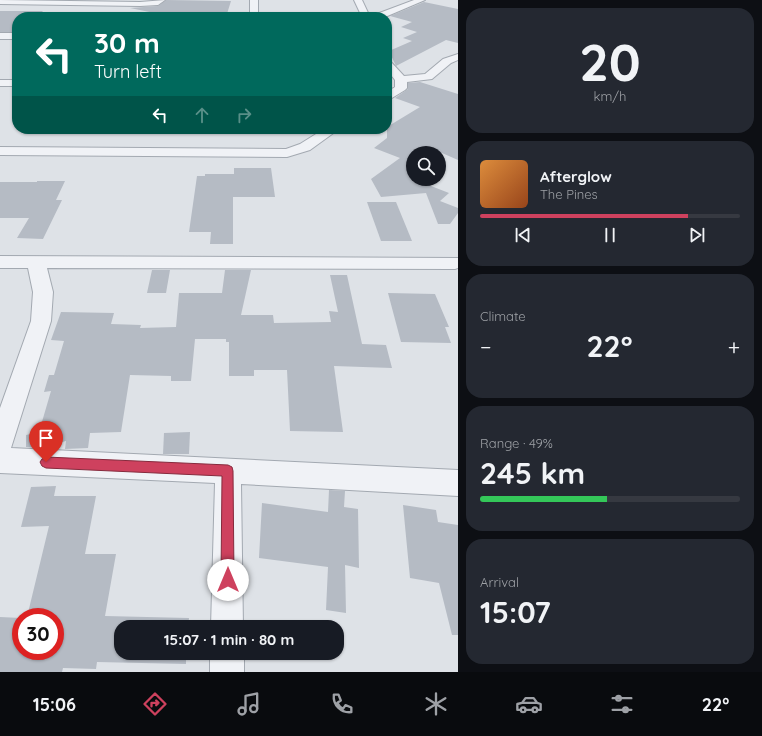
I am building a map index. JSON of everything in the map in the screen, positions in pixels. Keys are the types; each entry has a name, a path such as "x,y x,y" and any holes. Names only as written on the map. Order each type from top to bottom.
{"street":[{"path":"0,2 140,4 160,0"},
{"path":"254,0 254,12"},
{"path":"358,0 364,12"},
{"path":"390,12 421,0"},
{"path":"0,36 12,36"},
{"path":"401,80 428,77 447,61 458,57"},
{"path":"392,70 401,80 401,88 392,94"},
{"path":"0,83 12,83"},
{"path":"0,151 287,153 305,147 325,134"},
{"path":"0,262 454,263"},
{"path":"0,444 41,321 43,292 39,272 35,263"},
{"path":"0,460 458,483"},
{"path":"227,620 228,471"},
{"path":"227,660 227,672"}],"building":[{"path":"166,0 231,1 228,12 150,12 130,8 158,6"},
{"path":"424,2 458,9 458,43 446,40 396,66 392,57 392,50 412,41 403,38 417,32 401,27 412,22 392,17 392,15"},
{"path":"0,11 43,11 12,12 12,32 0,32"},
{"path":"420,82 458,94 458,160 446,155 446,146 406,146 406,186 431,186 449,193 440,201 458,208 458,213 450,224 438,224 426,193 381,197 371,179 400,158 374,148 387,138 387,134 392,134 392,124 420,107 395,98 408,89 408,83"},
{"path":"234,168 271,168 275,197 233,197 233,244 210,244 211,232 189,232 197,176 205,176 205,174 234,174"},
{"path":"65,181 56,200 62,200 43,239 17,238 29,218 0,218 0,182"},
{"path":"367,202 396,202 412,241 381,241"},
{"path":"152,270 170,270 166,293 147,293"},
{"path":"225,270 251,270 241,315 273,315 274,323 331,322 329,311 338,312 330,275 347,275 362,344 386,345 392,368 334,366 343,432 290,431 287,370 254,370 254,376 229,376 229,342 226,342 226,339 195,339 191,381 171,381 171,376 130,375 121,432 90,433 88,448 65,449 66,441 40,448 26,447 26,435 39,432 51,391 44,392 49,375 54,375 64,341 51,340 61,312 114,313 111,324 141,325 140,328 176,327 179,293 222,293"},
{"path":"388,293 435,294 449,327 445,327 451,343 401,342"},
{"path":"190,432 189,454 163,454 164,433"},
{"path":"56,486 54,496 96,496 85,554 116,554 105,616 189,618 189,620 114,620 114,660 186,660 186,664 97,662 96,669 63,668 62,672 0,672 0,617 12,618 12,660 64,660 64,608 29,608 49,526 21,527 31,487"},
{"path":"329,490 345,491 344,507 358,509 359,568 345,565 346,613 326,610 328,567 259,558 262,503 328,512"},
{"path":"403,505 436,510 438,522 458,525 458,635 452,635 439,583 410,578"}],"route":[{"path":"46,462 228,471 228,580"}]}
